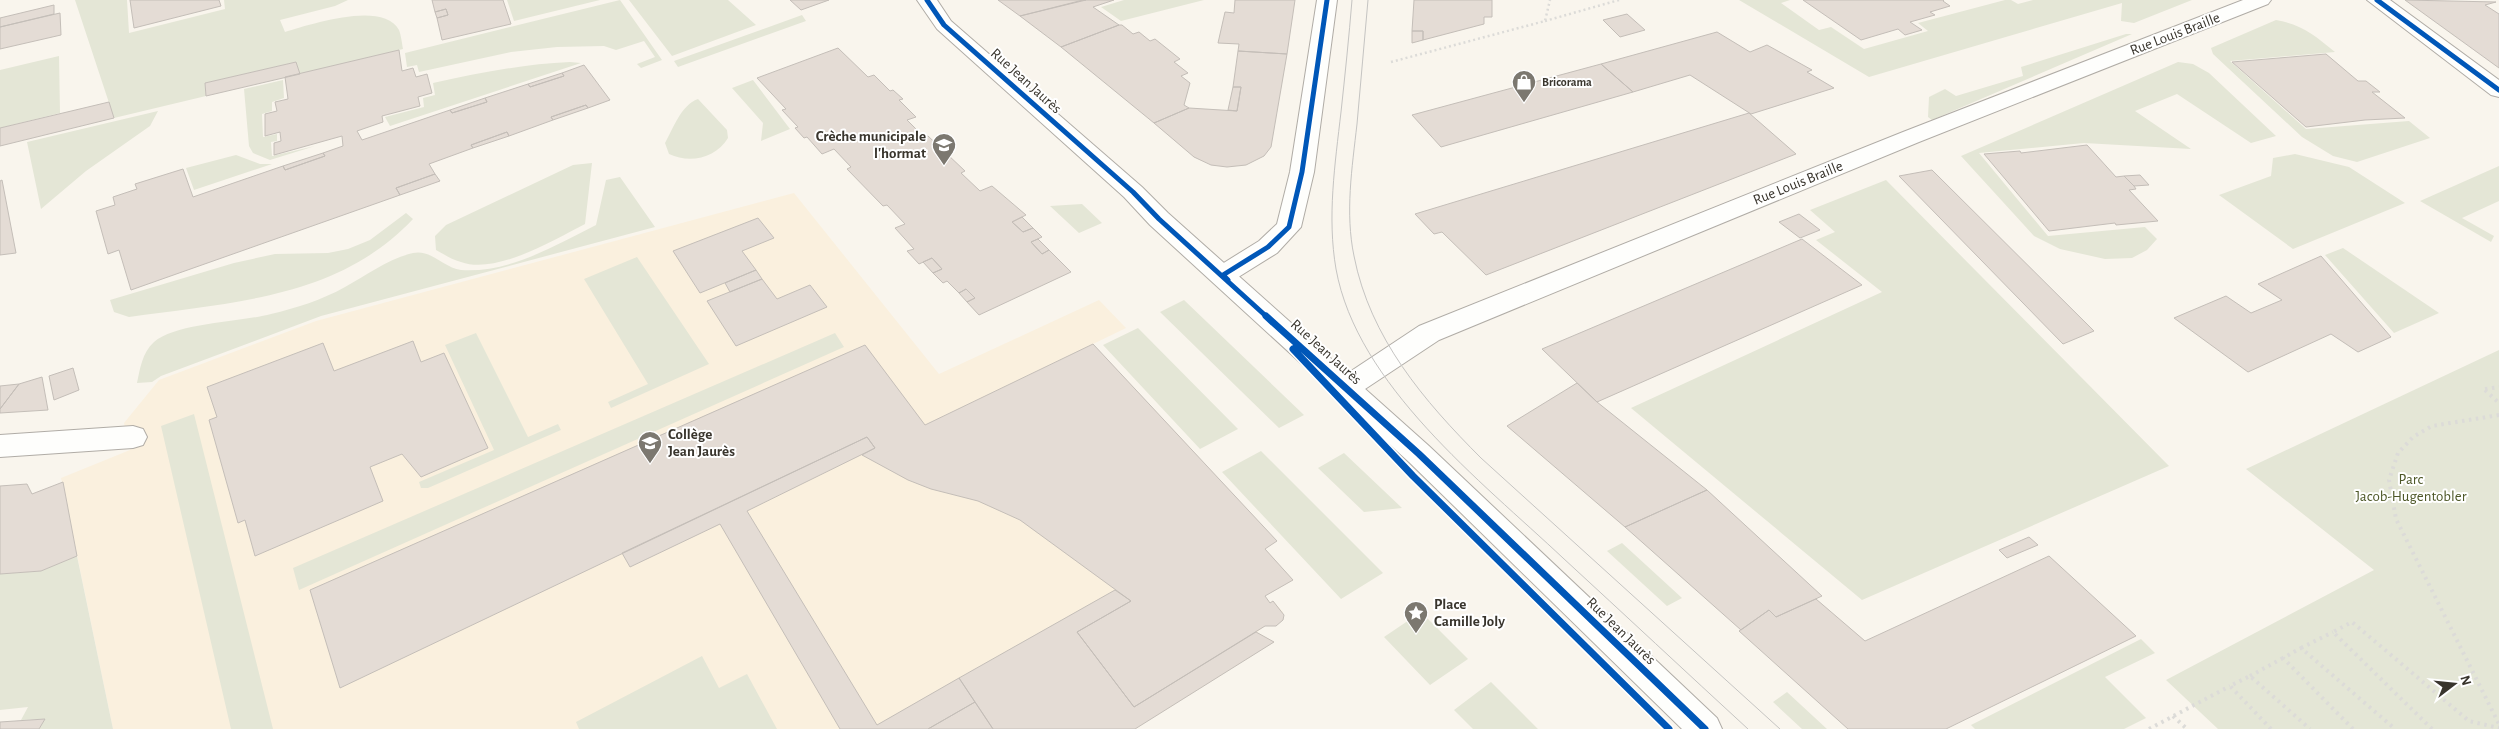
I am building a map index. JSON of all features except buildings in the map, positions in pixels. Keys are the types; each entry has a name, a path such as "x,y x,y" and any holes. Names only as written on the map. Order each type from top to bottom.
{"street":[{"name":"Rue Jean Jaurès","path":"926,0 944,25 1223,275 1448,482 1705,729"},
{"path":"1223,275 1268,247 1289,227 1302,172 1326,0"},
{"name":"Rue Louis Braille","path":"1346,388 1429,333 1911,137 2261,0"},
{"path":"2377,0 2499,90"},
{"path":"0,446 133,437"}],"path":[{"path":"1545,21 1550,0"},
{"path":"1391,62 1619,0"},
{"path":"2499,387 2485,390 2499,403"},
{"path":"2499,415 2432,426 2413,437 2398,453 2390,480 2396,519 2499,726"},
{"path":"2148,729 2352,622 2469,720 2499,726"},
{"path":"2333,632 2432,729"},
{"path":"2301,648 2395,729"},
{"path":"2283,658 2353,729"},
{"path":"2250,676 2310,729"},
{"path":"2230,686 2270,729"},
{"path":"2173,716 2187,729"}],"shaded area":[{"name":"Collège Jean Jaurès","path":"794,193 939,374 1099,300 1126,328 1093,344 1277,541 1265,549 1293,580 1265,596 1270,603 1273,601 1283,612 1283,620 1276,626 1265,626 1257,632 1274,642 1135,729 113,729 61,478 130,450 124,423 159,380 316,321"}],"green space":[{"path":"75,0 127,0 129,33 225,9 224,0 348,0 335,6 280,20 285,32 345,17 378,17 390,21 399,30 403,49 300,74 296,62 205,83 206,96 114,118"},
{"path":"507,0 600,0 514,21"},
{"path":"620,0 662,60 641,68 637,64 655,57 644,41 616,50 604,46 557,47 511,52 419,72 417,65 407,67 405,53"},
{"path":"629,0 728,0 756,25 672,56"},
{"path":"1124,0 1204,0 1121,21 1101,7"},
{"path":"1739,0 1790,0 1781,3 1819,30 1831,27 1864,49 1928,31 1918,23 2005,0 2011,0 2018,4 2033,0 2192,0 2134,23 2121,21 2122,3 1869,77"},
{"path":"802,15 806,21 678,67 674,61"},
{"path":"2276,20 2294,25 2308,32 2335,52 2230,61 2306,129 2409,121 2430,138 2357,162 2333,156 2302,137 2213,54 2211,48"},
{"path":"2126,34 2132,34 1932,120 1928,117 1929,97 1945,89 1956,96 2023,76 2021,67"},
{"path":"59,56 60,113 0,128 0,70"},
{"path":"570,62 581,63 390,126 385,117 424,107 423,98 435,95 433,83 484,72"},
{"path":"2178,62 2193,64 2209,73 2276,136 2251,143 2177,94 2135,111 2191,149 2084,143 1979,153 2048,236 2145,227 2157,239 2147,250 2132,258 2105,259 2060,249 2034,236 1961,156"},
{"path":"283,80 284,98 272,102 272,111 262,114 263,137 277,134 277,141 271,142 272,156 315,146 270,160 253,153 249,146 244,89"},
{"path":"753,80 790,129 761,141 763,123 732,88"},
{"path":"698,99 727,130 728,138 717,150 702,157 685,159 669,154 665,143 674,125 687,106"},
{"path":"158,111 150,126 86,171 41,209 27,142"},
{"path":"2295,154 2349,167 2405,203 2293,249 2219,195 2271,176 2273,158"},
{"path":"236,155 260,164 272,164 194,190 186,168"},
{"path":"592,163 585,224 524,254 491,264 475,265 461,262 436,250 435,236 446,225 573,165"},
{"path":"2499,166 2499,201 2462,218 2494,236 2491,242 2420,201"},
{"path":"620,177 655,227 321,316 161,376 152,382 137,383 142,361 147,351 154,342 164,336 193,327 258,317 309,303 336,292 386,263 413,253 420,252 432,256 455,269 479,270 514,263 548,249 596,225 606,180"},
{"path":"1886,180 2169,466 1862,600 1631,408 1882,292 1816,240 1835,232 1810,210"},
{"path":"1082,204 1102,223 1079,233 1050,206"},
{"path":"406,213 413,219 383,246 351,266 317,281 281,292 206,307 129,317 114,312 110,300 234,263 275,254 328,253 348,249 370,240"},
{"path":"2343,248 2439,313 2394,333 2325,255"},
{"path":"637,257 709,364 611,408 608,402 648,384 584,279"},
{"path":"1184,300 1304,415 1279,428 1160,312"},
{"path":"1138,328 1238,429 1200,449 1103,345"},
{"path":"476,333 528,437 558,424 561,430 428,488 421,488 419,482 494,450 445,345"},
{"path":"835,333 844,347 299,590 293,568"},
{"name":"Parc Jacob-Hugentobler","path":"2499,350 2499,729 2218,729 2166,680 2374,570 2246,469"},
{"path":"194,414 273,729 231,729 161,426"},
{"path":"1261,451 1383,573 1341,599 1222,472"},
{"path":"1344,453 1402,508 1364,512 1318,468"},
{"path":"1622,543 1682,598 1667,606 1607,551"},
{"path":"77,556 113,729 39,729 44,719 21,720 28,707 0,710 0,574 41,571"},
{"path":"1421,612 1468,659 1430,685 1384,637"},
{"path":"2141,639 2155,653 2105,677 2146,718 2124,729 1975,729 1971,725"},
{"path":"702,656 719,688 747,674 777,729 579,729 576,722"},
{"path":"1491,682 1538,729 1473,729 1454,710"},
{"path":"1787,692 1827,729 1802,729 1773,702"}],"tram line":[{"path":"1352,0 1334,171 1332,230 1336,269 1348,312 1369,352 1395,391 1461,463 1748,729"},
{"path":"1368,0 1351,174 1350,223 1354,256 1362,286 1386,341 1420,391 1481,458 1780,729"}],"cycle path":[{"path":"927,0 944,25 1133,192 1159,219 1419,454 1705,729"},
{"path":"1228,280 1223,275 1268,247 1289,227 1302,172 1327,0"},
{"path":"2377,0 2499,90"},
{"path":"1293,349 1413,476 1669,729"}],"place":[{"name":"Bricorama","path":"1524,103"},
{"name":"Crèche municipale l'hormat","path":"944,166"},
{"name":"Collège Jean Jaurès","path":"650,464"},
{"name":"Place Camille Joly","path":"1416,634"}]}
